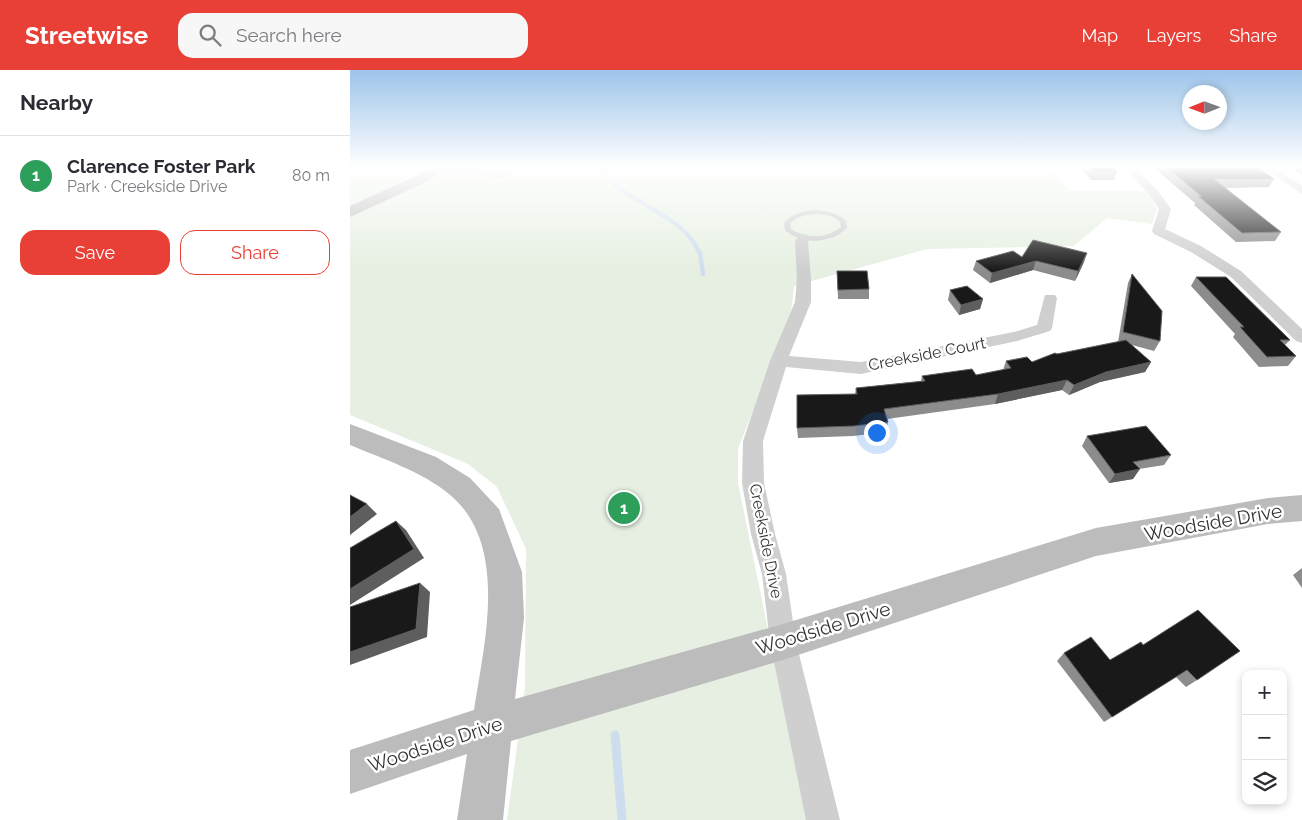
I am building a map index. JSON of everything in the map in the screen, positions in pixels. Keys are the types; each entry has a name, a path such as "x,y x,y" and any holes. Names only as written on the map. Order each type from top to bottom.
{"street":[{"path":"350,212 374,201"},
{"path":"1159,201 1165,209 1158,232 1196,249 1236,274 1302,338"},
{"name":"Creekside Drive","path":"805,238 801,242 804,302 779,361 752,441 753,483 763,534 774,574 783,642 823,820"},
{"name":"Creekside Court","path":"779,361 861,368 1016,336 1044,328 1050,298"},
{"path":"350,434 426,465 460,486 488,518 505,572 506,618 480,820"},
{"name":"Woodside Drive","path":"350,772 427,745 783,642 1096,542 1268,511 1302,508"}],"lane":[{"path":"809,212 822,212 843,221 844,228 836,235 821,238 805,238 788,230 787,223 792,217 809,212"}],"shaded area":[{"path":"350,201 1153,201 1157,209 1152,224 1107,218 1074,246 927,249 794,286 791,314 775,366 738,448 738,483 807,820 507,820 525,688 526,549 497,487 468,464 350,415"}],"building":[{"path":"1204,201 1242,201 1281,232 1242,233"},
{"path":"1033,240 1087,253 1078,271 1036,261 992,273 976,261 1013,251 1022,257"},
{"path":"837,271 867,271 869,289 838,290"},
{"path":"1132,274 1162,311 1160,341 1123,332"},
{"path":"1196,277 1226,277 1290,340 1280,340 1296,356 1267,357 1240,327 1244,327"},
{"path":"967,286 983,299 961,305 950,290"},
{"path":"1126,340 1151,362 1106,372 1074,385 1067,380 998,394 884,409 888,422 854,426 797,428 797,395 857,394 856,388 925,381 922,376 972,369 976,375 1011,368 1006,361 1027,357 1032,362 1055,353"},
{"path":"1146,426 1171,455 1133,462 1140,469 1115,474 1087,436"},
{"path":"350,495 367,504 350,517"},
{"path":"396,521 414,549 350,589 350,548"},
{"path":"420,583 416,629 350,652 350,607"},
{"path":"1198,610 1240,651 1197,680 1187,670 1112,717 1064,653 1091,637 1110,660 1141,642 1143,645"}],"waterway":[{"path":"639,201 677,225 695,244"},
{"path":"694,243 700,253 703,274"},
{"path":"615,735 622,820"}],"place":[{"name":"Clarence Foster Park","path":"624,508"}]}
